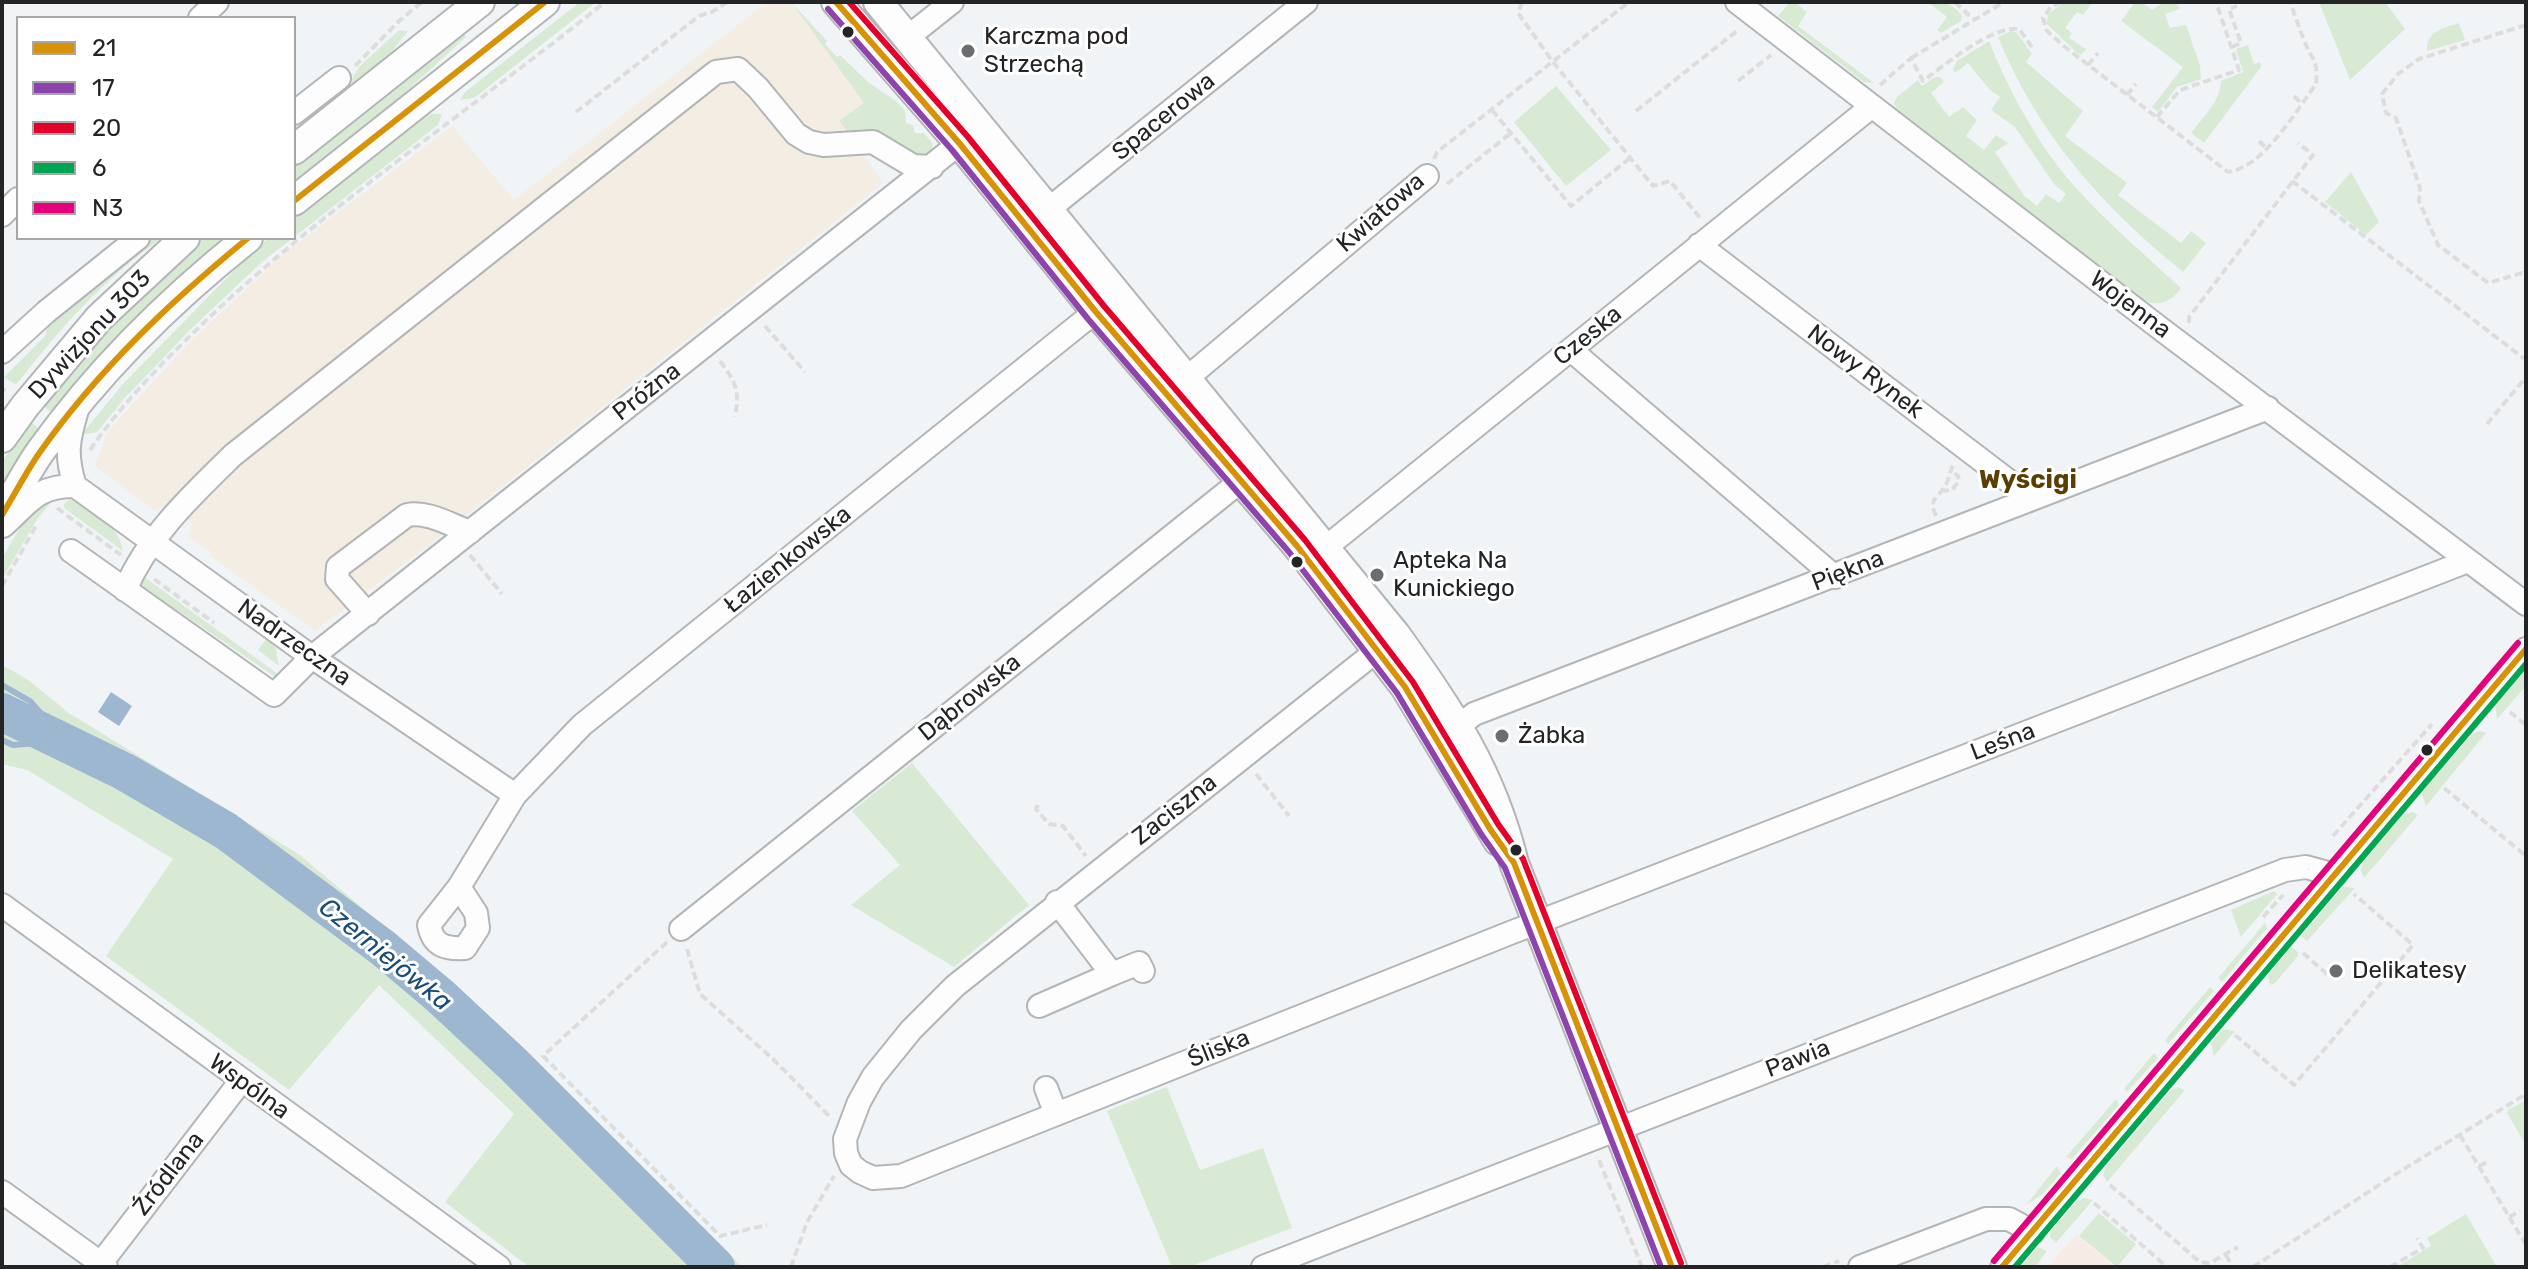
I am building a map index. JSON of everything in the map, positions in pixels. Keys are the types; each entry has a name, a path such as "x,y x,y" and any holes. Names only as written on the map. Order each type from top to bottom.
{"main road":[{"path":"296,148 480,2"},
{"path":"296,199 545,2"},
{"path":"836,2 1049,211 1106,304"},
{"path":"878,2 908,37 1039,242 1106,304 1459,726 1498,804 1514,863 1672,1267"},
{"name":"Dywizjonu 303","path":"3,432 99,318 183,240"},
{"name":"Dywizjonu 303","path":"2,515 39,455 79,402 162,313 246,240"},
{"path":"1388,643 1448,756 1490,829 1514,863"}],"street":[{"path":"908,37 952,2"},
{"name":"Spacerowa","path":"1049,211 1306,2"},
{"name":"Wojenna","path":"1737,2 1873,97 2161,329 2526,604"},
{"path":"71,551 125,590 135,565 178,510 233,455 716,72 738,69 796,134 809,142 824,145 873,142 913,166 932,167"},
{"path":"296,111 339,78"},
{"name":"Czeska","path":"1311,547 1571,350 1702,234 1873,97"},
{"name":"Próżna","path":"125,590 270,699 312,657 469,542 707,345 970,135"},
{"name":"Kwiatowa","path":"1177,386 1427,176"},
{"path":"1039,242 1040,225 1049,211"},
{"name":"Nowy Rynek","path":"1702,234 2031,498"},
{"path":"2,352 136,240"},
{"name":"Łazienkowska","path":"459,887 515,795 582,725 1106,304"},
{"path":"1571,350 1835,577"},
{"path":"2,527 32,497 47,488 75,486 68,456 68,440 79,402"},
{"name":"Piękna","path":"1459,726 1474,714 2268,408"},
{"name":"Dąbrowska","path":"681,929 1250,473"},
{"name":"Nadrzeczna","path":"75,486 312,657 515,795"},
{"path":"368,614 337,579 338,567 407,515 432,516 469,542"},
{"name":"Leśna","path":"1537,923 2468,561"},
{"name":"Zaciszna","path":"848,1158 845,1139 849,1124 873,1077 911,1030 955,986 1057,902 1388,643"},
{"path":"2002,1267 2526,649"},
{"path":"1448,756 1459,726"},
{"name":"Pawia","path":"1263,1267 2285,870 2306,867 2335,875"},
{"path":"1057,902 1112,974"},
{"name":"Wspólna","path":"2,905 499,1267"},
{"name":"Śliska","path":"873,1178 901,1176 1537,923"},
{"path":"1039,1006 1139,963 1143,971"},
{"name":"Źródlana","path":"101,1266 241,1081"},
{"path":"1046,1088 1056,1114"},
{"path":"848,1158 851,1165 873,1178 881,1201"},
{"path":"2,1192 101,1266"},
{"path":"1860,1267 1986,1219 2009,1219 2033,1232"}],"path":[{"path":"358,61 422,2"},
{"path":"296,240 474,102 535,59 605,2"},
{"path":"576,112 699,16 727,2"},
{"path":"1522,2 1518,13 1553,62 1653,186 1670,181 1702,234"},
{"name":"Kwiatowa","path":"1427,176 1437,152 1629,2"},
{"path":"1955,2 1973,19"},
{"path":"1873,97 1911,58 2004,2"},
{"path":"2061,2 2046,12 2043,18 2043,24 2056,39 2228,172 2256,160 2316,84 2318,70 2313,53 2306,45 2290,2"},
{"path":"2157,117 2180,90 2239,70 2216,2"},
{"path":"2232,47 2241,43 2229,9 2237,6"},
{"path":"2222,19 2232,15"},
{"path":"1636,111 1746,23"},
{"path":"2526,25 2419,59 2398,74 2382,94 2386,113 2396,118 2420,188 2419,201 2438,245 2488,283 2526,274"},
{"path":"1911,58 1923,81 1954,58 2011,27 2020,30 2034,50"},
{"path":"1738,81 1779,48"},
{"path":"2088,65 2098,53"},
{"path":"2127,95 2136,84"},
{"path":"2294,96 2301,103"},
{"path":"1492,110 1571,206 1630,158"},
{"path":"2259,141 2266,148"},
{"path":"2189,326 2189,317 2313,155 2298,143"},
{"path":"2292,181 2526,360"},
{"path":"68,440 88,453 105,428 177,348 296,240"},
{"path":"751,310 805,372"},
{"path":"707,345 735,381 738,398 735,417"},
{"path":"2487,424 2526,377"},
{"path":"1936,515 1931,505 1933,498 1946,486 1956,458"},
{"path":"1940,491 1952,490 1959,481 1950,470"},
{"path":"2,586 38,524 55,506 220,628"},
{"path":"469,542 502,594"},
{"path":"2510,712 2526,725"},
{"path":"2333,836 2435,720"},
{"path":"1252,768 1289,816"},
{"path":"2444,788 2526,856"},
{"path":"1038,805 1036,809 1049,824 1063,826 1090,861"},
{"path":"2263,917 2290,888"},
{"path":"2235,1035 2294,1085 2306,1066 2413,945 2354,894"},
{"path":"767,1225 720,1236 543,1056 681,929 700,994 773,1059 833,1120"},
{"path":"2303,953 2328,975"},
{"path":"2253,1267 2526,1094"},
{"path":"2460,1135 2526,1245"},
{"path":"1595,1151 1642,1267"},
{"path":"791,1267 807,1222 827,1186 848,1158"},
{"path":"2479,1166 2490,1161"},
{"path":"2110,1185 2200,1262 2210,1263 2238,1247"},
{"path":"2094,1203 2167,1267"},
{"path":"2509,1217 2520,1211"},
{"path":"2390,1267 2423,1248 2417,1238"},
{"path":"2226,1255 2233,1267"}],"shaded area":[{"path":"767,2 791,2 865,103 840,122 883,183 433,542 315,631 210,556 211,552 188,536 192,524 178,510 169,504 154,510 95,466 108,431 191,341 281,256 452,126 514,200"},
{"path":"2076,1234 2113,1266 2114,1267 2047,1267"}],"green space":[{"path":"580,2 596,2 474,98 460,100 465,92"},
{"path":"791,2 827,41 825,44 837,57 840,55 868,82 897,102 905,111 906,123 913,125 915,133 924,133 933,144 930,153 920,157 849,134 839,121 864,103"},
{"path":"1790,2 1798,2 1807,12 1798,26 1874,83 1864,82 1778,16"},
{"path":"1928,2 1951,5 1959,11 1961,21 1941,33 1937,30 1947,17"},
{"path":"2064,2 2093,2 2083,15 2077,12 2065,28 2072,33 2069,38 2086,49 2082,54 2078,54 2047,24 2048,14"},
{"path":"2131,2 2141,2 2152,10 2164,2 2176,2 2180,9 2165,14 2170,28 2186,25 2200,66 2201,79 2177,87 2158,112 2152,107 2183,67 2121,21 2133,5"},
{"path":"2319,2 2385,2 2405,29 2350,80"},
{"path":"2459,23 2465,40 2427,51 2432,35"},
{"path":"399,30 408,31 383,63 296,132 296,122 351,80 359,67"},
{"path":"2011,31 2017,33 2032,54 2026,62 2083,111 2065,136 2127,183 2118,195 2181,243 2191,231 2206,243 2183,272 2099,194 2053,137 2032,106 1998,37"},
{"path":"462,32 466,37 365,129 296,183 296,163"},
{"path":"1989,41 2018,103 2054,161 2098,211 2181,288 2170,299 2160,303 2144,301 1897,109 1894,103 1897,97 1918,80 1922,86 1940,77 1944,82 1931,93 1949,117 1963,107 1977,120 1966,136 1984,150 1996,135 2008,143 1995,152 2024,196 2037,206 2046,194 2059,203 2066,194 2054,184 2015,127 1991,110 2000,97 1989,89 1968,63 1955,73 1953,69 1957,61"},
{"path":"2248,45 2254,64 2260,62 2261,67 2204,143 2191,133 2214,102 2221,81 2243,72 2236,49"},
{"path":"1556,86 1611,150 1566,186 1514,122"},
{"path":"430,114 442,114 438,125 296,235 296,216 375,152"},
{"path":"2351,172 2379,222 2366,235 2325,202"},
{"path":"152,240 159,240 83,306 16,385 4,377 45,336 48,324"},
{"path":"200,240 225,240 55,415 42,405 99,340"},
{"path":"267,240 290,240 262,262 189,331 97,432 81,435 123,384"},
{"path":"29,421 42,431 2,492 2,462"},
{"path":"69,500 104,518 116,533 123,551 64,508"},
{"path":"52,501 36,521 2,579 2,558 30,511"},
{"path":"143,576 278,674 277,678 140,585"},
{"path":"267,638 275,646 279,666 258,650"},
{"path":"2,665 27,679 69,713 300,855 450,982 547,1073 742,1267 529,1267 445,1202 514,1114 379,985 289,1090 106,956 173,859 27,770 2,764"},
{"path":"2526,670 2526,686 2497,719 2495,705"},
{"path":"2473,733 2486,733 2426,806 2423,790"},
{"path":"912,763 1029,905 954,967 851,905 900,865 852,811"},
{"path":"2413,812 2418,815 2364,878 2362,863 2404,814"},
{"path":"2341,888 2355,888 2307,941 2301,936"},
{"path":"2274,891 2277,894 2241,937 2231,910"},
{"path":"2265,923 2267,928 2222,982 2218,978"},
{"path":"2291,947 2298,952 2298,956 2270,985 2268,974"},
{"path":"2210,987 2214,991 2168,1044 2165,1040"},
{"path":"2223,1029 2235,1031 2214,1056 2211,1043"},
{"path":"2154,1053 2158,1058 2127,1092 2124,1089"},
{"path":"1167,1087 1200,1170 1263,1148 1292,1228 1189,1267 1172,1267 1107,1111"},
{"path":"2178,1087 2185,1090 2107,1182 2103,1175 2106,1166 2172,1089"},
{"path":"2116,1099 2119,1105 2072,1159 2066,1157"},
{"path":"2526,1100 2526,1145 2507,1113"},
{"path":"2057,1166 2061,1173 2042,1195 2026,1205"},
{"path":"2084,1198 2093,1200 2056,1243 2050,1232 2076,1202"},
{"path":"2099,1213 2136,1244 2117,1267 2079,1236"},
{"path":"2466,1214 2497,1267 2397,1267 2431,1246 2427,1238"},
{"path":"2038,1247 2047,1251 2035,1267 2020,1267"}],"water":[{"path":"111,692 132,706 119,726 98,712"}],"waterway":[{"path":"2,685 30,701 65,741"},
{"name":"Czerniejówka","path":"2,712 125,772 226,831 383,948 514,1065 716,1267"},
{"path":"2,740 13,745 65,741"}],"transit line":[{"name":"21","path":"296,199 545,2"},
{"name":"21","path":"836,2 960,144 1096,312 1297,546 1405,687 1490,829 1514,863 1672,1267"},
{"name":"20","path":"849,2 968,137 1104,306 1305,540 1413,682 1498,824 1523,859 1681,1263"},
{"name":"17","path":"828,9 952,150 1088,319 1289,552 1397,693 1481,834 1505,868 1661,1267"},
{"name":"21","path":"2,515 40,452 86,393 191,286 246,240"},
{"name":"N3","path":"1994,1261 2518,643"},
{"name":"21","path":"2002,1267 2526,649"},
{"name":"6","path":"2015,1267 2526,664"}],"place":[{"name":"Karczma pod Strzechą","path":"968,51"},
{"name":"Apteka Na Kunickiego","path":"1377,575"},
{"name":"Żabka","path":"1502,736"},
{"name":"Delikatesy","path":"2336,971"}],"district":[{"name":"Wyścigi","path":"2028,480"}]}
